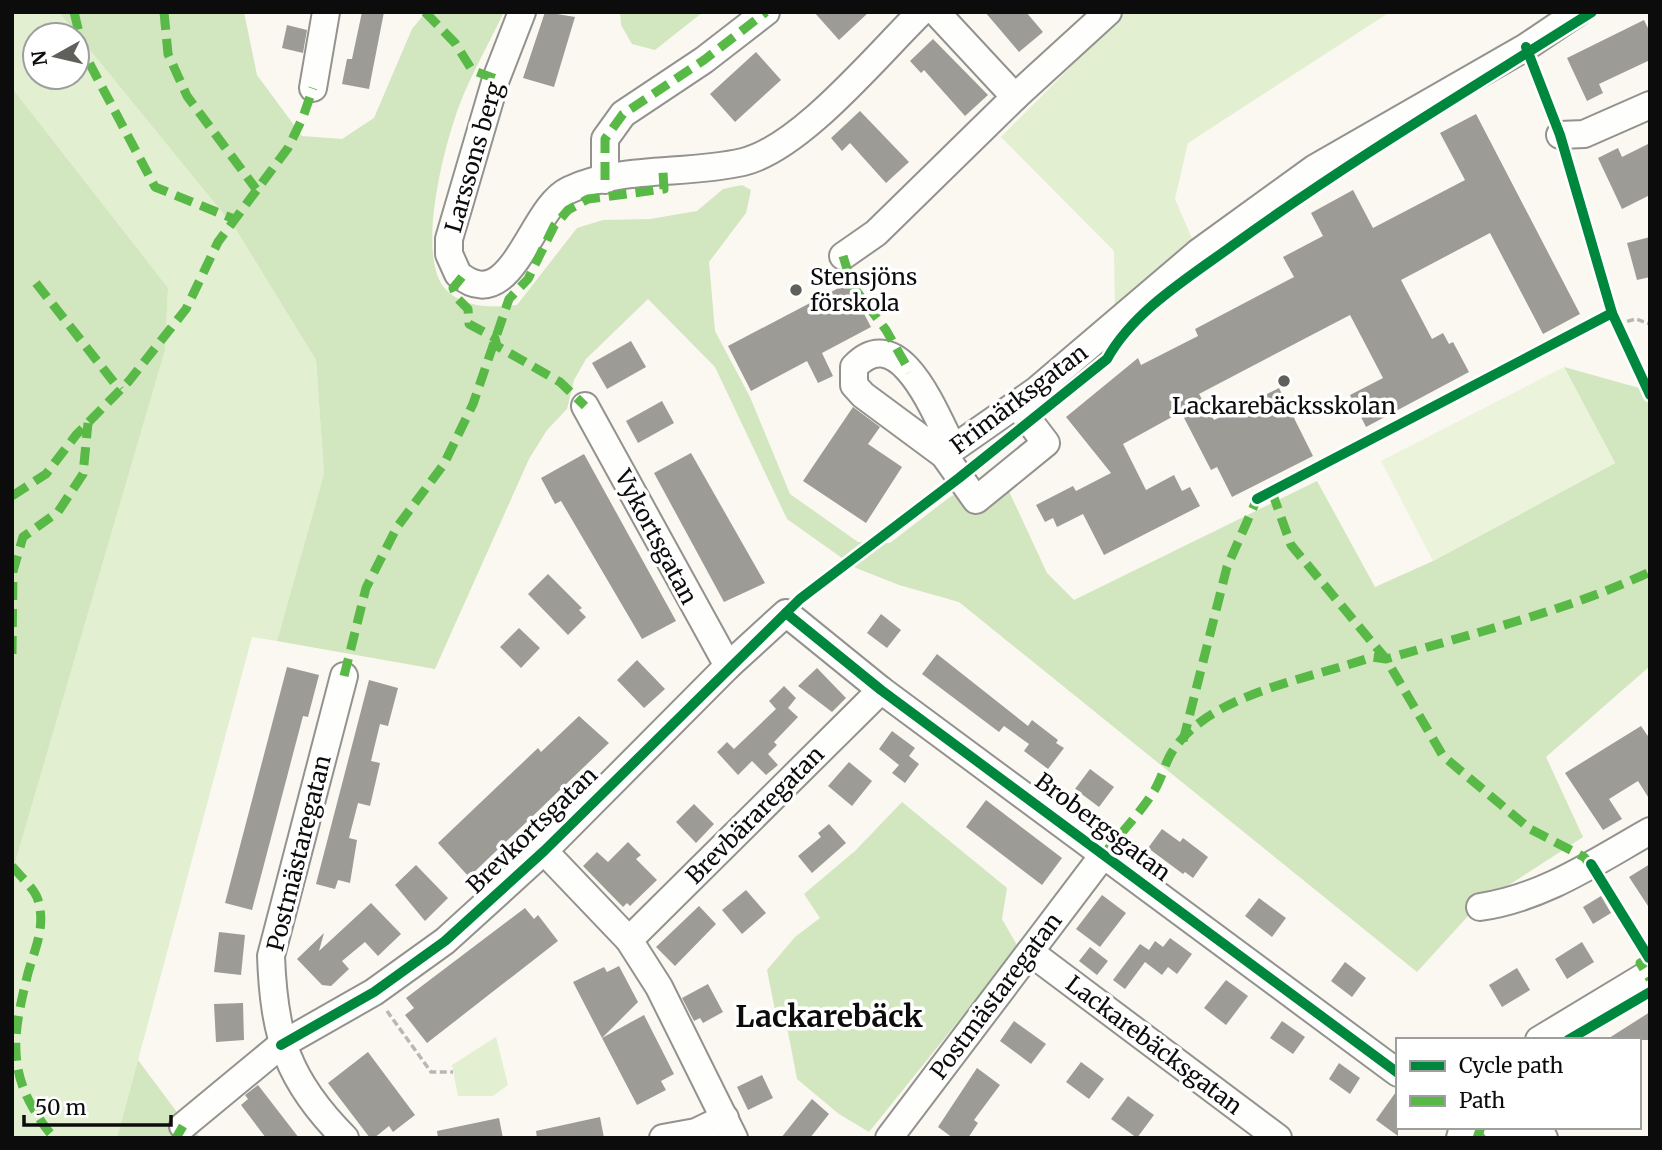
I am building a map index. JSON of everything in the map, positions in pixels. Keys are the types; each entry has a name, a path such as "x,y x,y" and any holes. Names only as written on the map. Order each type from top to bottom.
{"street":[{"path":"313,88 326,12"},
{"name":"Larssons berg","path":"522,12 496,79 449,239 449,254 458,274 466,280 485,284 506,276 553,200 567,191 605,180 742,162 763,156 797,134 921,12"},
{"path":"605,180 605,139 623,114 704,60 766,12"},
{"path":"936,12 1015,97"},
{"path":"843,256 876,233 1015,97 1108,12"},
{"name":"Frimärksgatan","path":"1017,405 1046,443 976,500 949,451 1017,405 1249,214 1315,168 1526,47 1578,12"},
{"path":"1560,135 1584,134 1650,106"},
{"name":"Vykortsgatan","path":"585,406 728,666"},
{"name":"Brevkortsgatan","path":"183,1126 281,1045 374,992 445,941 544,851 728,666 786,613"},
{"name":"Brobergsgatan","path":"786,613 881,690 1396,1072"},
{"name":"Postmästaregatan","path":"344,676 271,956 273,1002 281,1045 305,1090 345,1138"},
{"name":"Brevbäraregatan","path":"629,940 881,690"},
{"path":"1480,907 1515,902 1547,888 1650,831"},
{"path":"544,851 629,940 659,987 729,1128 663,1138"},
{"name":"Postmästaregatan","path":"896,1135 1104,854"},
{"name":"Lackarebäcksgatan","path":"1030,952 1278,1138"},
{"path":"1542,1038 1650,973"},
{"path":"1504,1129 1544,1138"}],"path":[{"path":"1617,324 1636,319 1650,324"},
{"path":"374,992 431,1072 453,1072"}],"green space":[{"path":"12,12 59,12 66,21 21,21 21,91 91,91 91,51 235,228 316,360 324,474 277,641 252,637 117,1138 12,1138 12,873 165,350 168,288 12,88"},
{"path":"59,12 244,12 257,75 302,136 342,139 374,118 412,29 426,12 504,12 469,81 448,140 438,183 432,230 433,252 436,271 443,286 458,299 477,305 517,305 577,228 603,220 650,219 697,211 723,189 742,185 751,190 746,213 709,262 715,331 750,397 790,494 858,542 890,543 950,497 1000,472 1047,573 1074,600 1317,481 1375,587 1433,561 1615,463 1564,367 1650,391 1650,666 1546,757 1583,837 1478,905 1417,972 959,602 899,585 856,568 787,519 715,367 648,299 586,359 574,380 567,409 547,430 529,459 435,669 277,641 324,474 316,360 235,228 91,51 91,21 66,21"},
{"path":"620,12 703,12 655,50 632,44 621,25"},
{"path":"1125,12 1390,12 1188,143 1175,199 1194,243 1115,315 1114,251 1001,137"},
{"path":"12,88 168,288 165,350 12,873"},
{"path":"1564,367 1615,463 1433,561 1381,461"},
{"path":"902,802 1007,888 1002,919 1018,947 869,1132 839,1114 797,1079 788,1032 775,1010 767,970 795,937 820,918 804,894 855,851"},
{"path":"496,1037 508,1085 493,1096 458,1096 452,1065"},
{"path":"138,1060 179,1115 201,1138 117,1138"}],"building":[{"path":"362,12 384,12 369,89 342,84 347,59 352,59"},
{"path":"545,12 575,17 554,87 523,78"},
{"path":"814,12 869,12 839,40"},
{"path":"985,12 1026,12 1043,32 1019,52"},
{"path":"1644,20 1650,32 1650,60 1599,84 1603,93 1587,101 1567,58"},
{"path":"287,25 307,30 303,53 282,48"},
{"path":"933,39 988,95 965,116 924,70 921,73 910,61"},
{"path":"756,52 781,80 735,122 710,94"},
{"path":"860,111 909,162 886,183 850,143 842,151 831,138"},
{"path":"1476,114 1580,314 1543,334 1490,233 1401,280 1432,339 1443,333 1449,344 1453,342 1469,372 1366,427 1350,395 1383,378 1350,315 1199,394 1214,420 1279,388 1313,456 1232,497 1217,467 1211,470 1181,412 1123,444 1146,490 1174,475 1182,491 1190,487 1200,506 1104,555 1083,514 1057,527 1053,518 1045,522 1036,505 1073,486 1076,491 1111,473 1066,417 1138,358 1141,365 1198,336 1195,329 1294,277 1283,257 1323,236 1311,213 1353,190 1373,228 1465,180 1440,133"},
{"path":"1650,143 1650,195 1622,209 1598,158 1618,148 1622,157"},
{"path":"1650,237 1650,277 1637,280 1627,243"},
{"path":"848,283 871,327 822,353 833,376 818,383 807,361 751,391 728,346"},
{"path":"631,341 646,367 607,389 592,363"},
{"path":"662,401 674,423 638,443 626,421"},
{"path":"853,407 880,427 868,444 902,467 866,523 803,481"},
{"path":"691,453 765,583 724,602 654,473"},
{"path":"584,454 676,621 642,639 561,501 555,504 541,478"},
{"path":"548,574 582,608 579,610 586,617 568,635 528,594"},
{"path":"881,614 901,630 887,648 867,633"},
{"path":"519,628 540,648 521,668 500,647"},
{"path":"937,654 1028,726 1032,720 1058,740 1056,743 1064,748 1048,769 1024,751 1029,744 1004,726 999,732 922,674"},
{"path":"637,660 665,689 644,708 617,680"},
{"path":"287,667 319,675 308,717 303,716 252,910 225,903"},
{"path":"817,668 846,698 832,712 798,686"},
{"path":"369,680 398,688 388,726 380,724 371,761 380,763 370,806 358,803 349,838 357,840 350,883 338,880 335,889 316,884"},
{"path":"784,686 796,698 788,708 798,717 774,742 777,745 768,754 778,765 766,775 752,761 738,775 717,752 727,742 734,749 776,709 769,701"},
{"path":"579,716 609,743 469,877 438,843 538,748 541,752"},
{"path":"1641,726 1650,739 1650,800 1638,781 1609,799 1622,819 1603,830 1565,773"},
{"path":"892,731 915,748 909,756 919,764 905,783 892,773 899,765 879,749"},
{"path":"849,762 872,781 852,806 828,786"},
{"path":"1090,769 1114,787 1099,807 1075,789"},
{"path":"986,800 1062,858 1042,885 966,827"},
{"path":"694,804 714,824 696,843 676,822"},
{"path":"829,824 846,843 812,873 798,856 821,837 818,833"},
{"path":"1162,829 1180,842 1183,838 1208,857 1193,878 1185,872 1183,874 1148,848"},
{"path":"628,842 641,855 636,859 657,880 630,906 627,903 623,907 583,866 597,852 608,862"},
{"path":"1650,864 1650,909 1629,877"},
{"path":"416,865 448,898 425,921 395,885"},
{"path":"746,890 766,913 742,934 722,910"},
{"path":"1102,895 1126,913 1100,947 1076,929"},
{"path":"1601,896 1611,913 1593,924 1583,907"},
{"path":"1259,898 1286,918 1272,937 1245,916"},
{"path":"371,903 401,934 378,956 365,942 342,961 349,969 331,986 322,985 297,959 324,933 319,951"},
{"path":"699,906 716,924 675,966 656,947"},
{"path":"525,908 534,919 538,915 558,941 427,1043 405,1015 414,1008 406,998"},
{"path":"219,932 245,935 241,975 214,972"},
{"path":"1170,938 1192,954 1177,974 1168,967 1162,975 1145,962 1125,989 1113,980 1140,944 1149,950 1155,941 1163,947"},
{"path":"1582,942 1594,962 1567,979 1555,959"},
{"path":"1090,947 1108,961 1097,975 1079,961"},
{"path":"1345,962 1366,978 1352,997 1331,981"},
{"path":"619,966 638,1002 602,1038 573,982 604,967 607,972"},
{"path":"1517,968 1530,990 1502,1007 1489,985"},
{"path":"1226,980 1248,996 1226,1025 1204,1008"},
{"path":"708,984 723,1012 703,1023 700,1018 694,1021 682,998"},
{"path":"243,1003 244,1040 216,1042 214,1004"},
{"path":"1650,1012 1650,1040 1609,1038"},
{"path":"644,1015 674,1074 661,1081 666,1090 637,1105 602,1038"},
{"path":"1014,1021 1046,1044 1031,1064 1000,1041"},
{"path":"1282,1021 1305,1037 1293,1054 1270,1038"},
{"path":"368,1052 415,1115 393,1132 389,1126 374,1138 370,1138 328,1083"},
{"path":"1081,1062 1104,1079 1089,1099 1066,1082"},
{"path":"1339,1063 1360,1078 1350,1094 1329,1079"},
{"path":"977,1068 1000,1085 974,1120 978,1123 968,1138 953,1138 938,1127"},
{"path":"762,1075 773,1098 748,1110 737,1087"},
{"path":"258,1085 299,1138 266,1138 241,1105 248,1099 245,1095"},
{"path":"1396,1092 1398,1136 1376,1120"},
{"path":"1128,1096 1154,1115 1137,1138 1111,1119"},
{"path":"812,1099 829,1114 810,1138 781,1138"},
{"path":"600,1117 604,1138 537,1138 536,1131"},
{"path":"499,1118 503,1138 438,1138 437,1131"}],"marked path":[{"path":"74,12 84,53 155,187 234,219"},
{"path":"164,12 168,54 187,96 256,189"},
{"path":"425,12 455,43 472,70 496,79"},
{"path":"605,180 605,139 623,114 704,60 766,12"},
{"path":"12,496 46,474 76,435 129,381 186,309 218,242 288,148 313,88"},
{"path":"344,676 366,588 397,527 444,464 473,404 509,299 528,279 554,226 568,210 588,199 664,189 663,172"},
{"path":"843,256 852,285 886,330 910,372"},
{"path":"462,277 453,288 457,298 468,309 469,324 495,338 497,346 560,382 585,406"},
{"path":"36,283 120,390"},
{"path":"12,654 13,571 23,537 58,512 83,474 88,423"},
{"path":"1272,492 1291,545 1386,659 1443,756 1530,829 1584,857 1594,869"},
{"path":"1183,741 1227,567 1257,499 1262,497"},
{"path":"1104,854 1149,799 1172,752 1189,732 1210,715 1235,702 1291,681 1372,657 1386,659 1520,620 1586,598 1650,572"},
{"path":"12,866 36,896 41,919 39,937 20,1008 16,1058 19,1074 33,1108 55,1138"},
{"path":"1650,958 1640,963 1650,979"},
{"path":"176,1138 183,1126"},
{"path":"1477,1138 1480,1129"}],"cycle path":[{"path":"281,1045 374,992 445,941 544,851 800,599 959,478 1107,359 1132,325 1165,295 1323,183 1592,12"},
{"path":"1526,47 1560,135 1612,313 1650,395"},
{"path":"1257,499 1612,313"},
{"path":"786,613 881,690 1396,1072"},
{"path":"1591,864 1649,958"},
{"path":"1571,1038 1650,992"}],"place":[{"name":"Stensjöns förskola","path":"796,290"},
{"name":"Lackarebäcksskolan","path":"1284,381"}],"district":[{"name":"Lackarebäck","path":"829,1017"}]}
